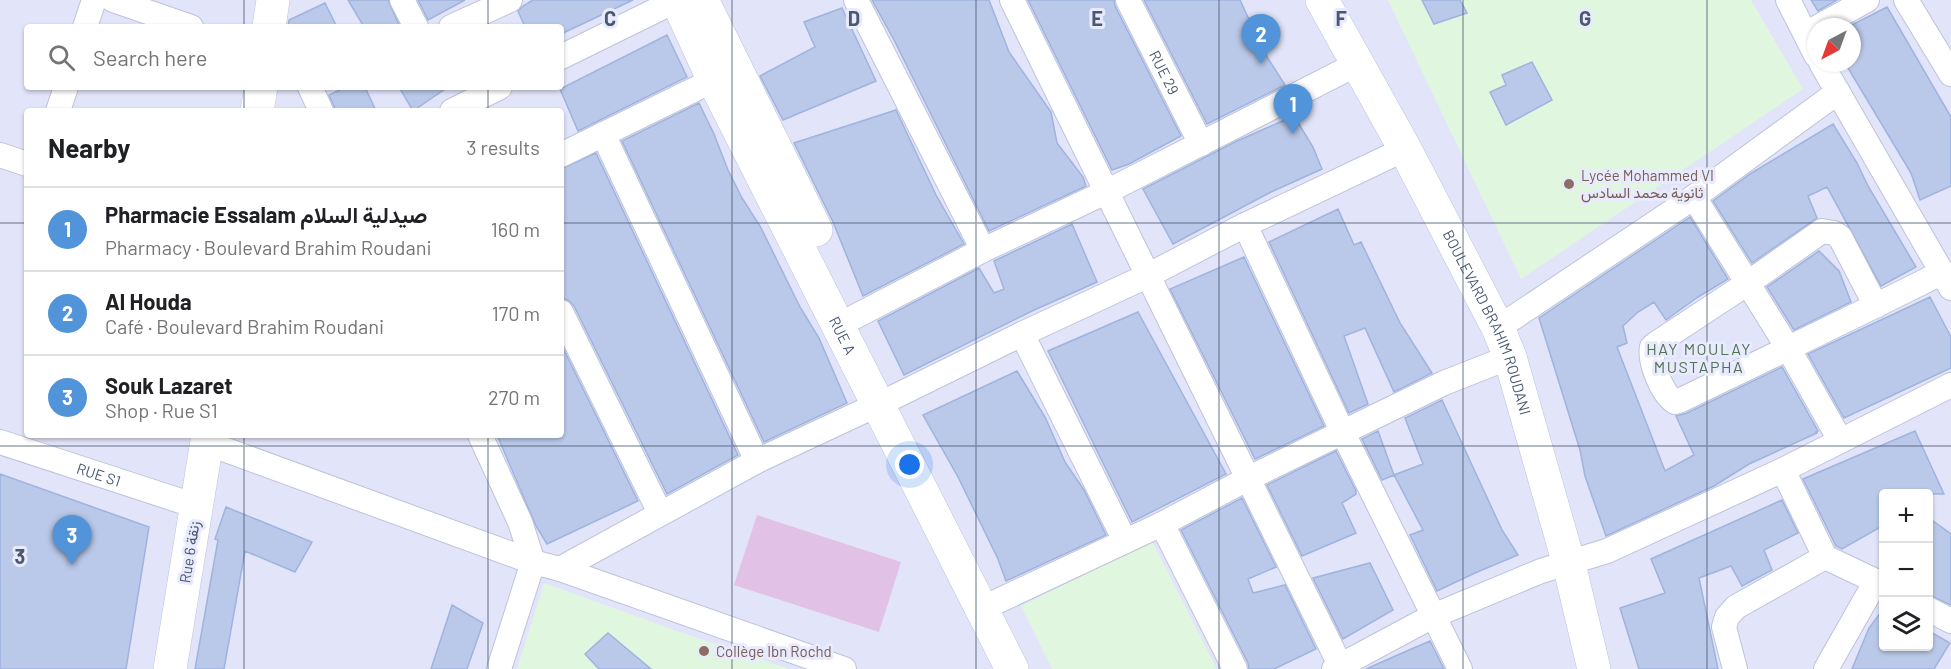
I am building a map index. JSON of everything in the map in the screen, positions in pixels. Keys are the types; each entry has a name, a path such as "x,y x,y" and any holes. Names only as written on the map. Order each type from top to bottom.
{"street":[{"path":"86,24 94,0"},
{"path":"113,0 182,24"},
{"path":"402,0 414,24"},
{"path":"458,24 510,0"},
{"path":"564,56 677,0"},
{"name":"RUE A","path":"677,0 725,75"},
{"name":"RUE A","path":"702,0 725,75 808,264 847,321 888,400 991,604 1013,666"},
{"path":"855,0 983,250"},
{"path":"1012,0 1249,478 1339,668 1433,616 1540,571 1607,551 1783,470 1951,385"},
{"name":"RUE 29","path":"1128,0 1200,144"},
{"name":"BOULEVARD BRAHIM ROUDANI","path":"1322,0 1405,149 1498,328 1510,357 1569,564 1594,669"},
{"path":"1788,0 1807,26"},
{"path":"1840,18 1867,0"},
{"path":"1906,0 1951,74"},
{"path":"847,321 983,250 1106,192 1357,64"},
{"path":"1826,72 1945,268 1876,306 1675,402 1664,392 1653,360 1652,347 1822,231 1834,233 1840,237 1876,306"},
{"path":"564,154 725,75"},
{"path":"59,108 65,90"},
{"path":"258,108 261,90"},
{"path":"458,108 495,90"},
{"path":"1498,328 1694,197 1838,92"},
{"path":"603,134 757,461"},
{"path":"560,569 757,461 1147,276 1245,225 1405,149"},
{"path":"0,155 24,163"},
{"path":"1694,197 1788,348 1840,440"},
{"path":"1245,225 1342,431 1460,669"},
{"path":"564,318 660,513"},
{"path":"1022,334 1125,541"},
{"path":"991,604 1162,524 1342,431 1444,383 1510,357"},
{"path":"481,438 520,522 533,562 499,669"},
{"path":"208,439 533,562 560,569 844,669"},
{"name":"Rue 6 زنقة","path":"170,669 208,439"},
{"name":"RUE S1","path":"0,442 196,506"},
{"path":"1783,470 1825,557 1879,583"},
{"path":"1162,524 1235,669"},
{"path":"1735,669 1724,627 1726,617 1736,607 1825,557"},
{"path":"1826,669 1879,585"},
{"path":"1933,611 1951,621"}],"shaded area":[{"name":"Lycée Mohammed VI ثانوية محمد السادس","path":"1388,0 1751,0 1803,89 1521,279"},
{"path":"757,515 901,562 879,632 734,585"},
{"path":"1152,541 1217,669 1052,669 1021,606"},
{"path":"544,583 680,632 789,669 517,669"}],"building":[{"path":"348,0 388,0 399,24 362,24"},
{"path":"418,0 465,0 428,20"},
{"path":"533,0 633,0 564,33 564,24 524,24 518,11"},
{"path":"872,0 989,0 1009,52 1051,112 1057,143 1083,177 1086,186 989,231"},
{"path":"1028,0 1114,0 1181,136 1129,164 1112,170"},
{"path":"1144,0 1240,0 1264,52 1285,85 1207,124"},
{"path":"1422,0 1460,0 1467,13 1434,24"},
{"path":"1811,0 1837,0 1818,11"},
{"path":"325,3 336,24 288,24 289,20"},
{"path":"1887,7 1951,117 1951,186 1920,200 1911,173 1850,72 1861,72 1861,20"},
{"path":"842,8 876,81 783,120 760,76 815,47 804,22"},
{"path":"667,35 687,77 578,131 560,90 564,90 564,87"},
{"path":"1532,62 1552,100 1506,125 1490,92 1506,85 1502,75"},
{"path":"340,90 366,90 375,108 335,108 329,95"},
{"path":"401,90 444,90 417,108 411,108"},
{"path":"699,103 742,198 760,226 800,307 819,338 847,403 764,442 622,141"},
{"path":"896,110 936,195 964,244 863,296 833,222 794,143"},
{"path":"1294,116 1313,147 1322,169 1271,192 1173,244 1143,189 1237,141"},
{"path":"1833,124 1916,267 1881,286 1827,187 1808,196 1817,218 1752,263 1713,201 1750,174"},
{"path":"596,153 738,455 667,494 574,306 564,299 564,168"},
{"path":"1338,209 1354,245 1361,242 1400,323 1432,373 1394,392 1365,328 1344,336 1368,404 1349,413 1269,242"},
{"path":"1690,217 1728,279 1666,320 1654,302 1638,312 1623,326 1627,343 1617,347 1665,471 1694,455 1676,416 1687,413 1782,367 1818,431 1749,464 1714,486 1606,536 1585,476 1580,450 1539,318"},
{"path":"1072,224 1097,282 1032,311 904,375 878,321 979,268 994,293 1004,289 994,261"},
{"path":"1819,251 1839,271 1851,302 1794,330 1767,287"},
{"path":"1244,257 1324,426 1255,459 1170,289"},
{"path":"1930,297 1951,337 1951,368 1844,418 1808,354"},
{"path":"1138,312 1226,474 1132,522 1048,351"},
{"path":"564,350 638,501 547,544 536,526 498,438 564,438"},
{"path":"1017,371 1045,417 1065,462 1084,490 1106,535 1006,581 998,559 958,477 923,415"},
{"path":"1442,400 1502,530 1518,555 1437,591 1410,535 1423,530 1394,475 1423,464 1405,418"},
{"path":"1378,431 1394,475 1382,480 1362,439"},
{"path":"1915,431 1944,494 1933,494 1933,489 1879,489 1879,528 1842,549 1836,546 1803,479"},
{"path":"1336,451 1356,491 1356,494 1342,503 1356,533 1302,556 1267,485"},
{"path":"0,474 149,527 126,669 0,669"},
{"path":"1242,498 1276,567 1248,579 1253,593 1285,585 1316,649 1274,669 1249,669 1181,530"},
{"path":"1782,500 1798,533 1764,550 1772,570 1742,586 1731,566 1699,578 1718,669 1639,669 1620,608 1665,593 1651,559"},
{"path":"226,507 312,542 295,572 245,551 224,669 195,669 218,540 215,539"},
{"path":"1933,521 1951,534 1951,605 1933,597"},
{"path":"1370,563 1393,610 1343,639 1313,578"},
{"path":"452,605 483,623 467,669 431,669"},
{"path":"1879,615 1879,651 1933,651 1933,633 1950,643 1934,669 1852,669 1869,628"},
{"path":"608,633 651,669 599,669 585,654"},
{"path":"1430,641 1444,669 1366,669 1409,650"}],"place":[{"name":"Al Houda","path":"1261,64"},
{"name":"Pharmacie Essalam صيدلية السلام","path":"1293,134"},
{"name":"Lycée Mohammed VI ثانوية محمد السادس","path":"1569,184"},
{"name":"Souk Lazaret","path":"72,565"},
{"name":"Collège Ibn Rochd","path":"704,651"}],"district":[{"name":"HAY MOULAY MUSTAPHA","path":"1699,357"}]}
